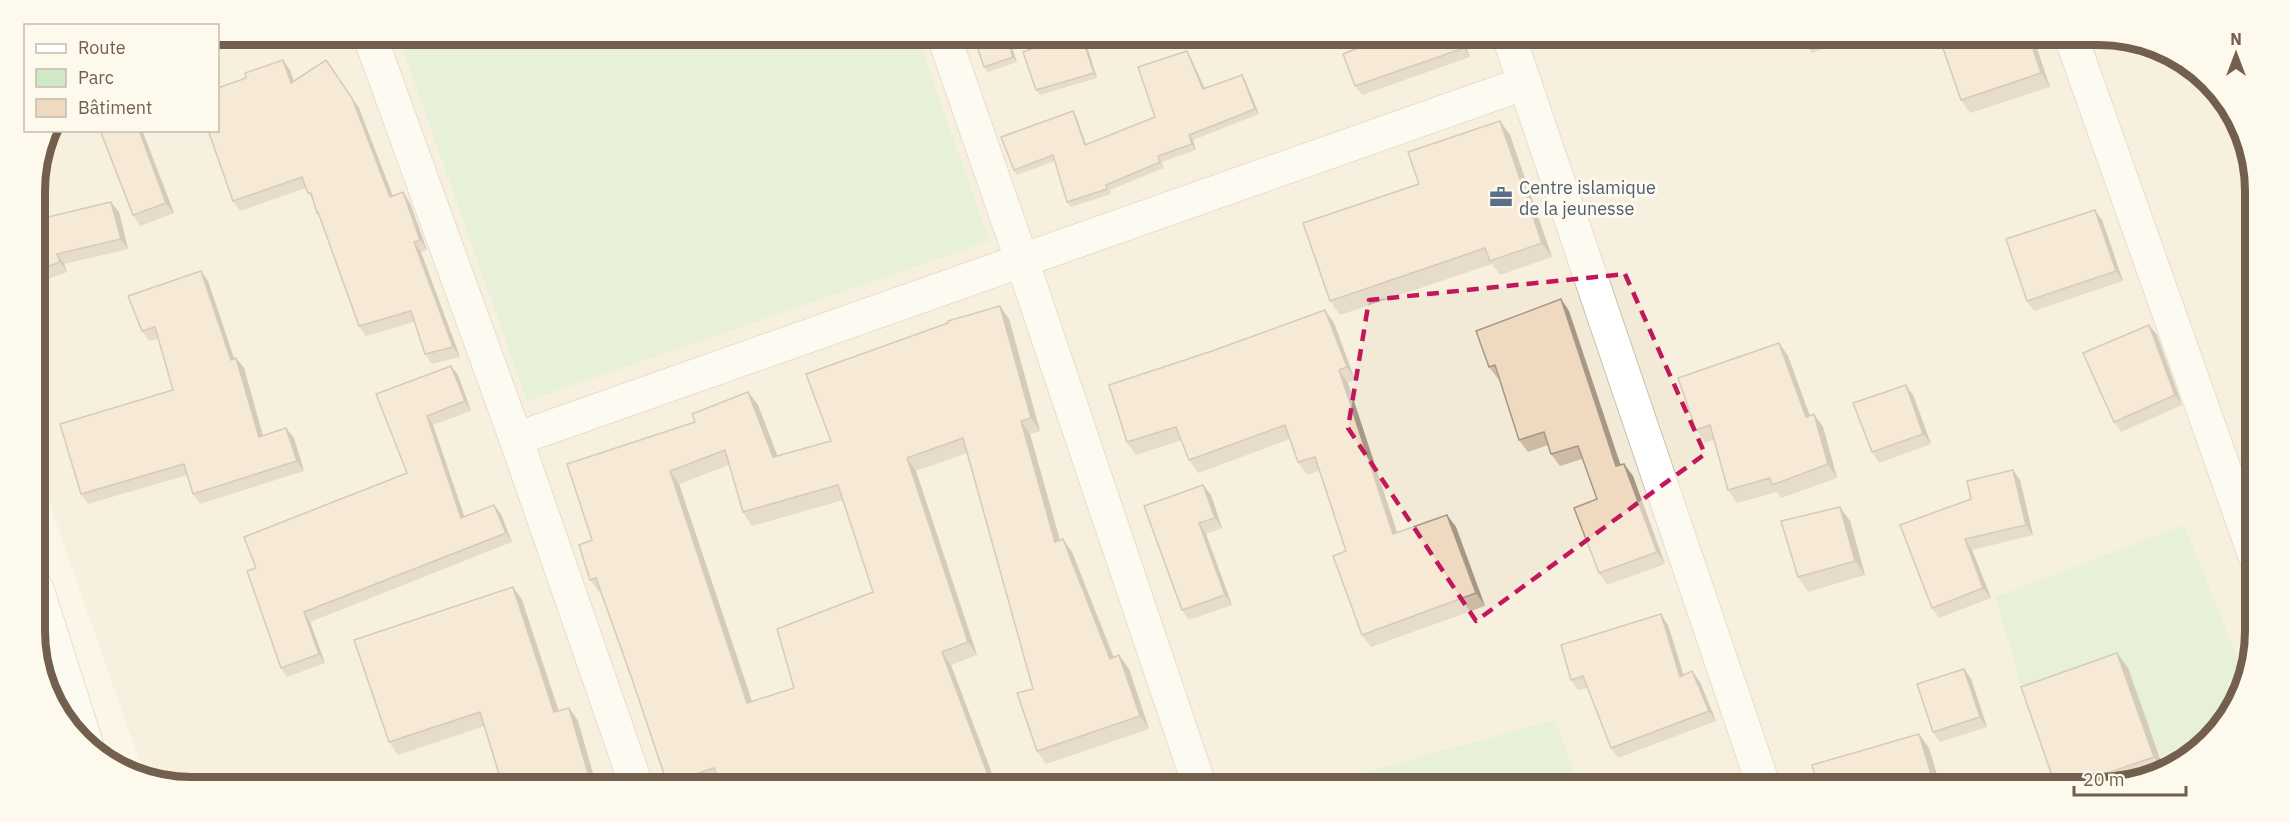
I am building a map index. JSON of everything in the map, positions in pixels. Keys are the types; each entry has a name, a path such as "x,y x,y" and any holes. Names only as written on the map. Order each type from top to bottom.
{"street":[{"path":"373,45 516,439 633,777"},
{"path":"947,45 1197,777"},
{"path":"1512,45 1761,777"},
{"path":"2074,45 2245,528"},
{"path":"516,439 1525,83"},
{"path":"45,614 81,727"}],"highlighted area":[{"path":"1625,274 1705,454 1476,621 1348,428 1369,300"}],"shaded area":[{"path":"219,45 2108,45 2146,53 2163,60 2195,81 2215,102 2225,118 2240,154 2245,191 2244,650 2230,695 2215,720 2188,747 2146,769 2108,777 191,777 172,776 144,769 45,491 46,172 58,132 219,132"}],"green space":[{"path":"402,45 920,45 989,241 527,401"},
{"path":"2184,525 2240,665 2237,678 2215,720 2188,747 2163,762 2122,661 2023,694 1996,597"},
{"path":"1555,720 1576,777 1360,777 1365,772"}],"building":[{"path":"977,45 1009,45 1013,57 984,67"},
{"path":"1042,45 1085,45 1094,73 1036,90 1023,52"},
{"path":"1366,45 1463,45 1464,48 1355,86 1343,54"},
{"path":"1942,45 2032,45 2041,73 1961,100"},
{"path":"1187,51 1203,89 1242,75 1255,109 1189,135 1192,144 1158,156 1160,162 1106,185 1107,189 1067,202 1053,155 1014,170 1001,137 1073,111 1085,145 1155,117 1138,67"},
{"path":"283,60 291,83 326,60 352,98 390,197 403,192 420,240 414,242 453,347 425,354 411,311 359,326 311,193 308,193 302,177 233,201 209,132 219,132 219,88 246,78 245,73"},
{"path":"1500,121 1542,243 1490,261 1485,248 1330,301 1303,223 1419,184 1408,152"},
{"path":"101,132 140,132 166,203 133,215"},
{"path":"111,202 121,239 57,254 60,262 45,267 45,218"},
{"path":"2095,210 2116,271 2027,301 2006,239"},
{"path":"201,271 231,360 236,358 259,437 286,428 297,461 193,494 184,464 81,494 60,424 173,390 155,327 142,331 128,296"},
{"path":"1561,299 1616,466 1624,464 1657,552 1599,573 1574,508 1597,499 1578,446 1551,454 1544,432 1519,440 1495,365 1489,367 1476,331"},
{"path":"1000,306 1031,418 1021,421 1055,542 1063,539 1110,659 1119,655 1140,716 1037,751 1017,693 1033,689 963,438 907,458 968,642 942,652 989,777 717,777 714,768 686,777 665,777 596,578 590,580 579,545 592,540 567,464 695,422 692,414 748,392 773,457 831,441 806,374 948,323 948,321","holes":["725,450 743,512 838,485 873,592 777,629 794,688 747,703 670,471"]},
{"path":"1325,310 1347,367 1339,370 1393,534 1447,515 1476,593 1362,635 1333,556 1346,551 1315,457 1298,462 1285,425 1189,460 1176,427 1127,442 1109,385"},
{"path":"2149,325 2175,395 2114,422 2083,353"},
{"path":"1779,343 1806,417 1814,414 1828,464 1772,485 1770,478 1728,490 1710,425 1696,430 1678,378"},
{"path":"451,366 465,401 427,416 461,518 494,505 506,533 304,612 319,654 281,668 247,571 256,568 244,537 407,473 376,394"},
{"path":"1906,385 1923,434 1872,452 1853,403"},
{"path":"2013,470 2026,525 1965,539 1983,588 1932,608 1900,525 1971,499 1967,481"},
{"path":"1203,485 1215,518 1199,523 1225,595 1182,610 1144,506"},
{"path":"1840,507 1855,561 1798,577 1781,521"},
{"path":"513,587 554,712 569,708 589,777 500,777 480,712 389,742 354,640"},
{"path":"1661,614 1680,677 1692,671 1709,711 1611,748 1583,676 1571,680 1561,645"},
{"path":"2117,653 2154,757 2095,777 2052,777 2021,687"},
{"path":"1964,669 1980,717 1933,732 1917,684"},
{"path":"1919,734 1932,777 1815,777 1812,765"}],"place":[{"name":"Centre islamique de la jeunesse","path":"1501,197"}]}
